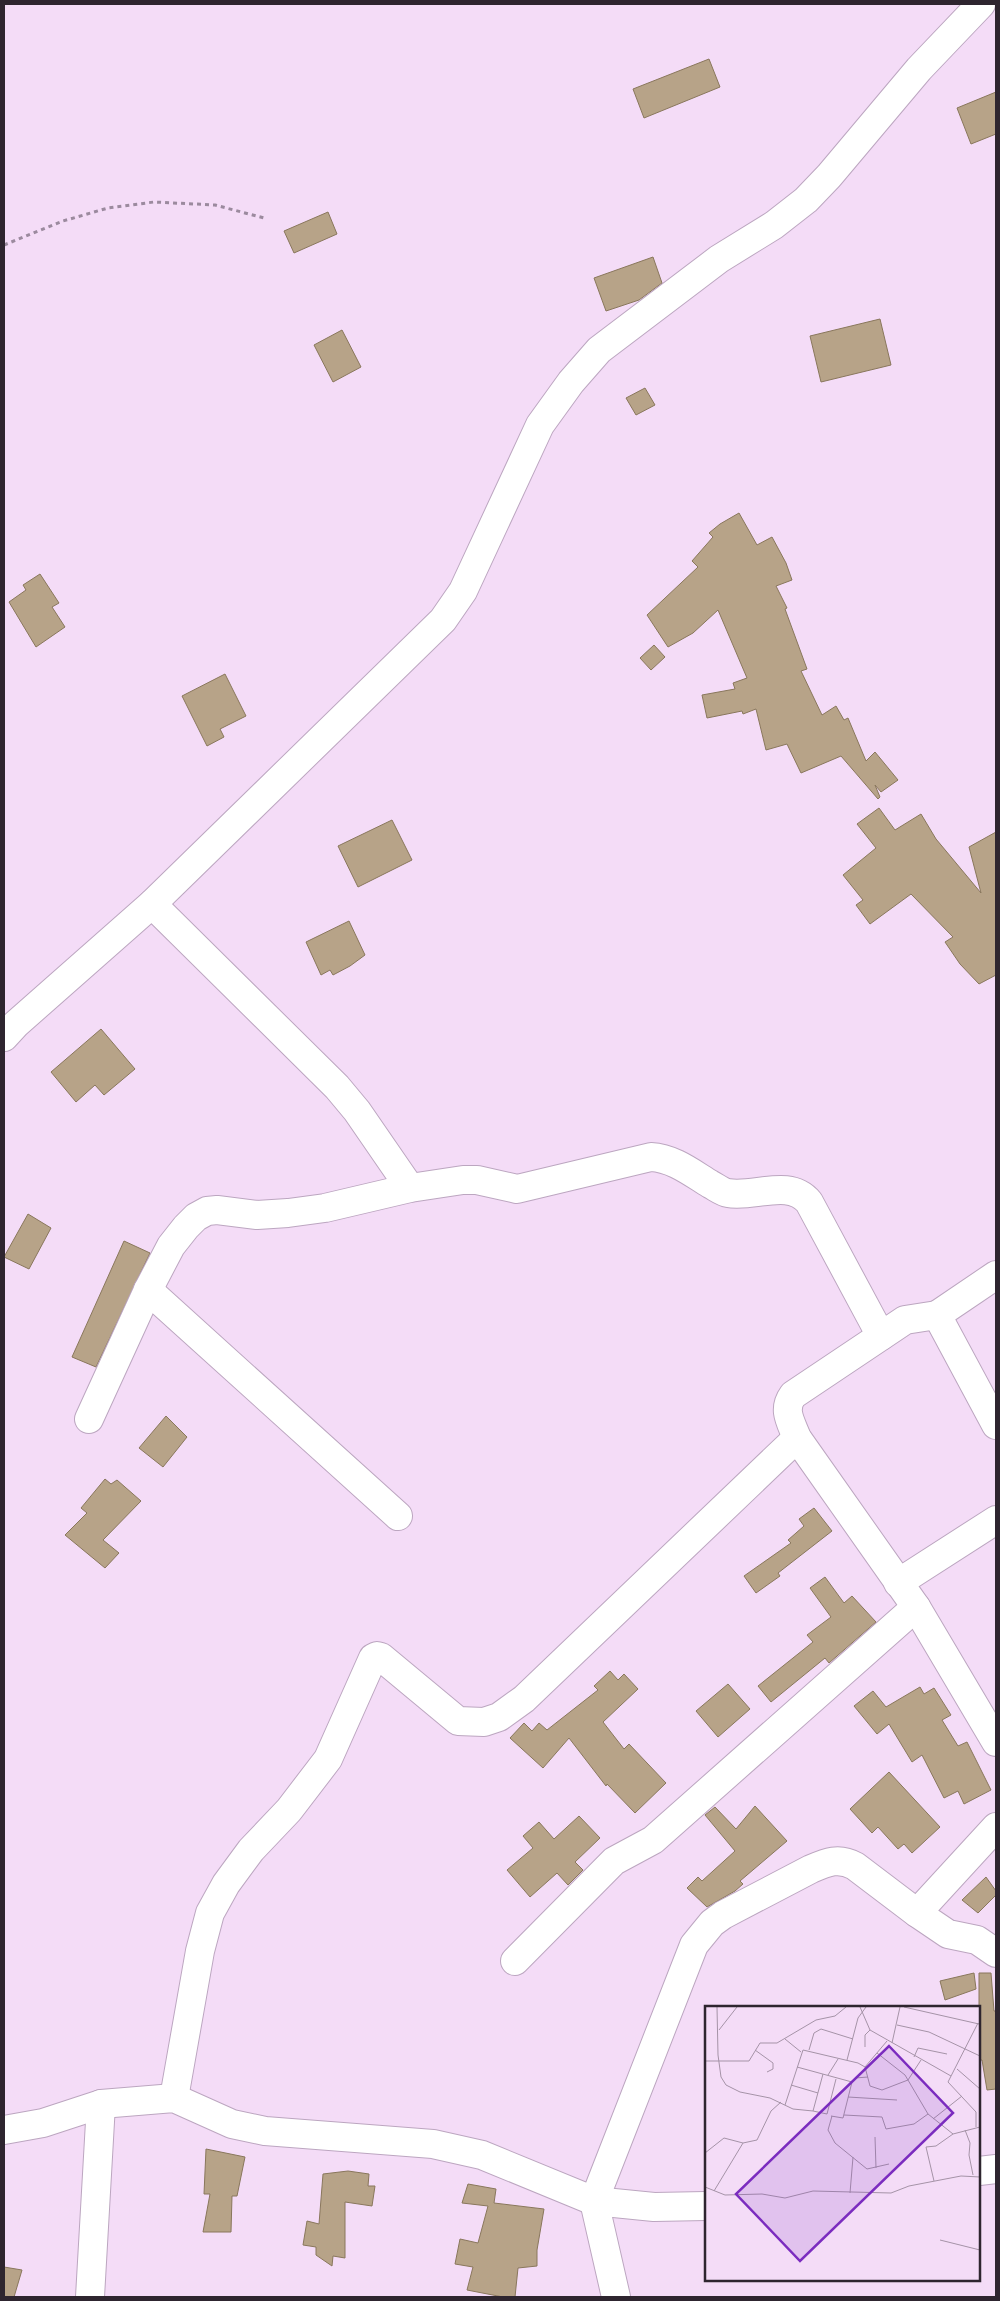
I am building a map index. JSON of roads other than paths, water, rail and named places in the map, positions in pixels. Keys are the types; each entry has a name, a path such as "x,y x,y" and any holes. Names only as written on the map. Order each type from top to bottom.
{"street":[{"path":"4,1037 16,1024 152,904 443,620 463,590 540,425 571,382 599,350 719,259 774,225 806,200 829,176 919,69 981,4"},
{"path":"152,904 337,1087 358,1112 410,1188"},
{"path":"89,1419 148,1290 171,1246 196,1217 207,1211 217,1210 257,1215 288,1213 325,1208 410,1188 463,1180 478,1180 518,1189 651,1157 662,1158 672,1162 727,1193 797,1191 809,1202 881,1336"},
{"path":"996,1275 937,1314 905,1320 793,1395 787,1403 786,1413 797,1438 916,1607 996,1742"},
{"path":"148,1290 398,1516"},
{"path":"937,1314 996,1425"},
{"path":"174,2098 200,1951 210,1913 226,1884 251,1850 289,1810 328,1760 373,1658 381,1657 458,1721 484,1722 499,1717 524,1698 797,1438"},
{"path":"898,1583 996,1520"},
{"path":"515,1961 614,1860 653,1840 916,1607"},
{"path":"917,1913 996,1827"},
{"path":"616,2297 594,2201 694,1945 712,1923 826,1862 847,1861 948,1934 978,1940 996,1953"},
{"path":"4,2130 43,2123 101,2104 174,2098 232,2124 265,2131 432,2144 482,2155 594,2201 654,2207 705,2206"},
{"path":"90,2297 101,2104"},
{"path":"980,2171 996,2169"}]}
